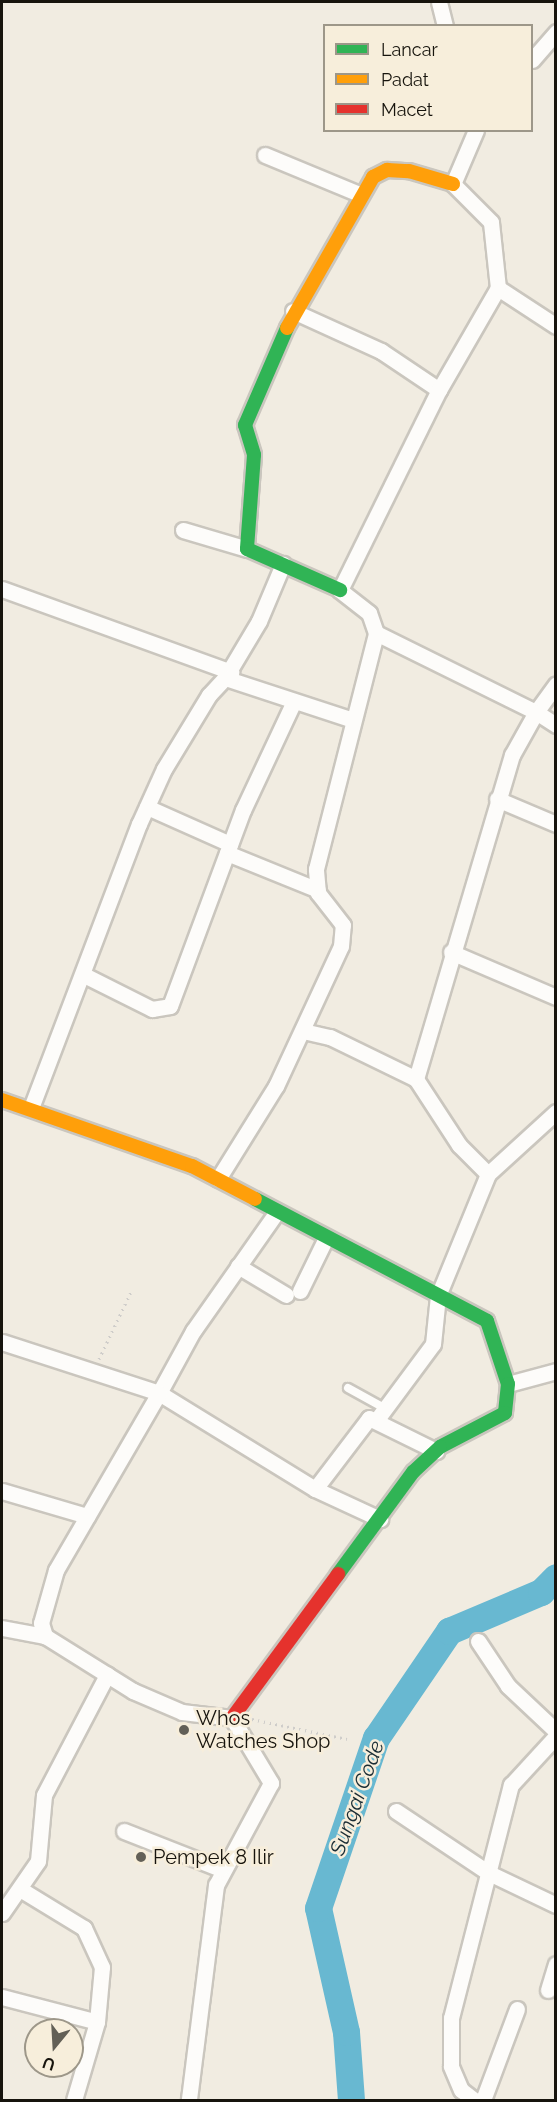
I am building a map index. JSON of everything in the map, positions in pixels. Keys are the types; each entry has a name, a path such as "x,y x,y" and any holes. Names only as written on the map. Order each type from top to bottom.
{"street":[{"path":"439,2 444,24"},
{"path":"533,58 555,32"},
{"path":"453,184 475,132"},
{"path":"265,155 359,194"},
{"path":"247,549 254,455 245,424 265,391 293,311 359,194 387,170 453,184 492,222 498,288 439,390 340,591"},
{"path":"498,288 555,326"},
{"path":"293,311 381,351 439,390"},
{"path":"183,530 247,549 283,564 340,591 369,613 376,633 350,719 316,869 318,890"},
{"path":"31,1108 86,976 147,807 164,769 228,675 283,564"},
{"path":"2,589 294,701 350,719"},
{"path":"376,633 536,712 555,725"},
{"path":"416,1079 451,952 512,755 555,684"},
{"path":"86,976 152,1009 170,1006 229,849 294,701"},
{"path":"497,799 555,824"},
{"path":"147,807 229,849 318,890 343,925 342,935 303,1031 276,1086 218,1179"},
{"path":"451,952 555,997"},
{"path":"303,1031 330,1037 416,1079 459,1145 488,1174"},
{"path":"2,1100 156,1150 218,1179 325,1240 486,1321 508,1384 505,1413 436,1451 380,1519 232,1718"},
{"path":"315,1489 363,1423 382,1414 433,1344 438,1296 488,1174 548,1129 555,1112"},
{"path":"45,1636 45,1600 87,1516 159,1393 238,1266 276,1214"},
{"path":"238,1266 293,1293 325,1240"},
{"path":"2,1342 96,1369 159,1393 315,1489 380,1519"},
{"path":"508,1384 555,1371"},
{"path":"382,1414 436,1451"},
{"path":"2,1491 87,1516"},
{"path":"2,1628 45,1636 107,1676 182,1712 232,1718"},
{"path":"478,1641 508,1686 555,1731"},
{"path":"4,1903 20,1889 38,1861 44,1795 107,1676"},
{"path":"189,2100 221,1869 271,1783 232,1718"},
{"path":"474,2100 461,2090 448,2048 511,1785 555,1736"},
{"path":"396,1811 489,1873 555,1905"},
{"path":"124,1831 221,1869"},
{"path":"20,1889 74,1918 98,1951 102,1966 97,2022 78,2100"},
{"path":"548,1990 555,1964"},
{"path":"2,1997 97,2022"},
{"path":"483,2100 517,2009"}],"lane":[{"path":"348,1388 382,1414"}],"path":[{"path":"96,1369 131,1292"},
{"path":"232,1718 283,1721 346,1738"}],"waterway":[{"name":"Sungai Code","path":"351,2100 346,2032 318,1908 376,1738 449,1631 541,1592 556,1577"}],"traffic: fast":[{"path":"287,328 245,425 254,455 247,549 340,590"},
{"path":"255,1199 487,1321 508,1384 505,1413 440,1447 413,1472 338,1574"}],"traffic: slow":[{"path":"287,328 373,177 387,170 409,171 453,184"},
{"path":"2,1100 192,1166 255,1199"}],"traffic: jam":[{"path":"232,1718 338,1574"}],"place":[{"name":"Whos Watches Shop","path":"184,1730"},
{"name":"Pempek 8 Ilir","path":"141,1857"}]}
